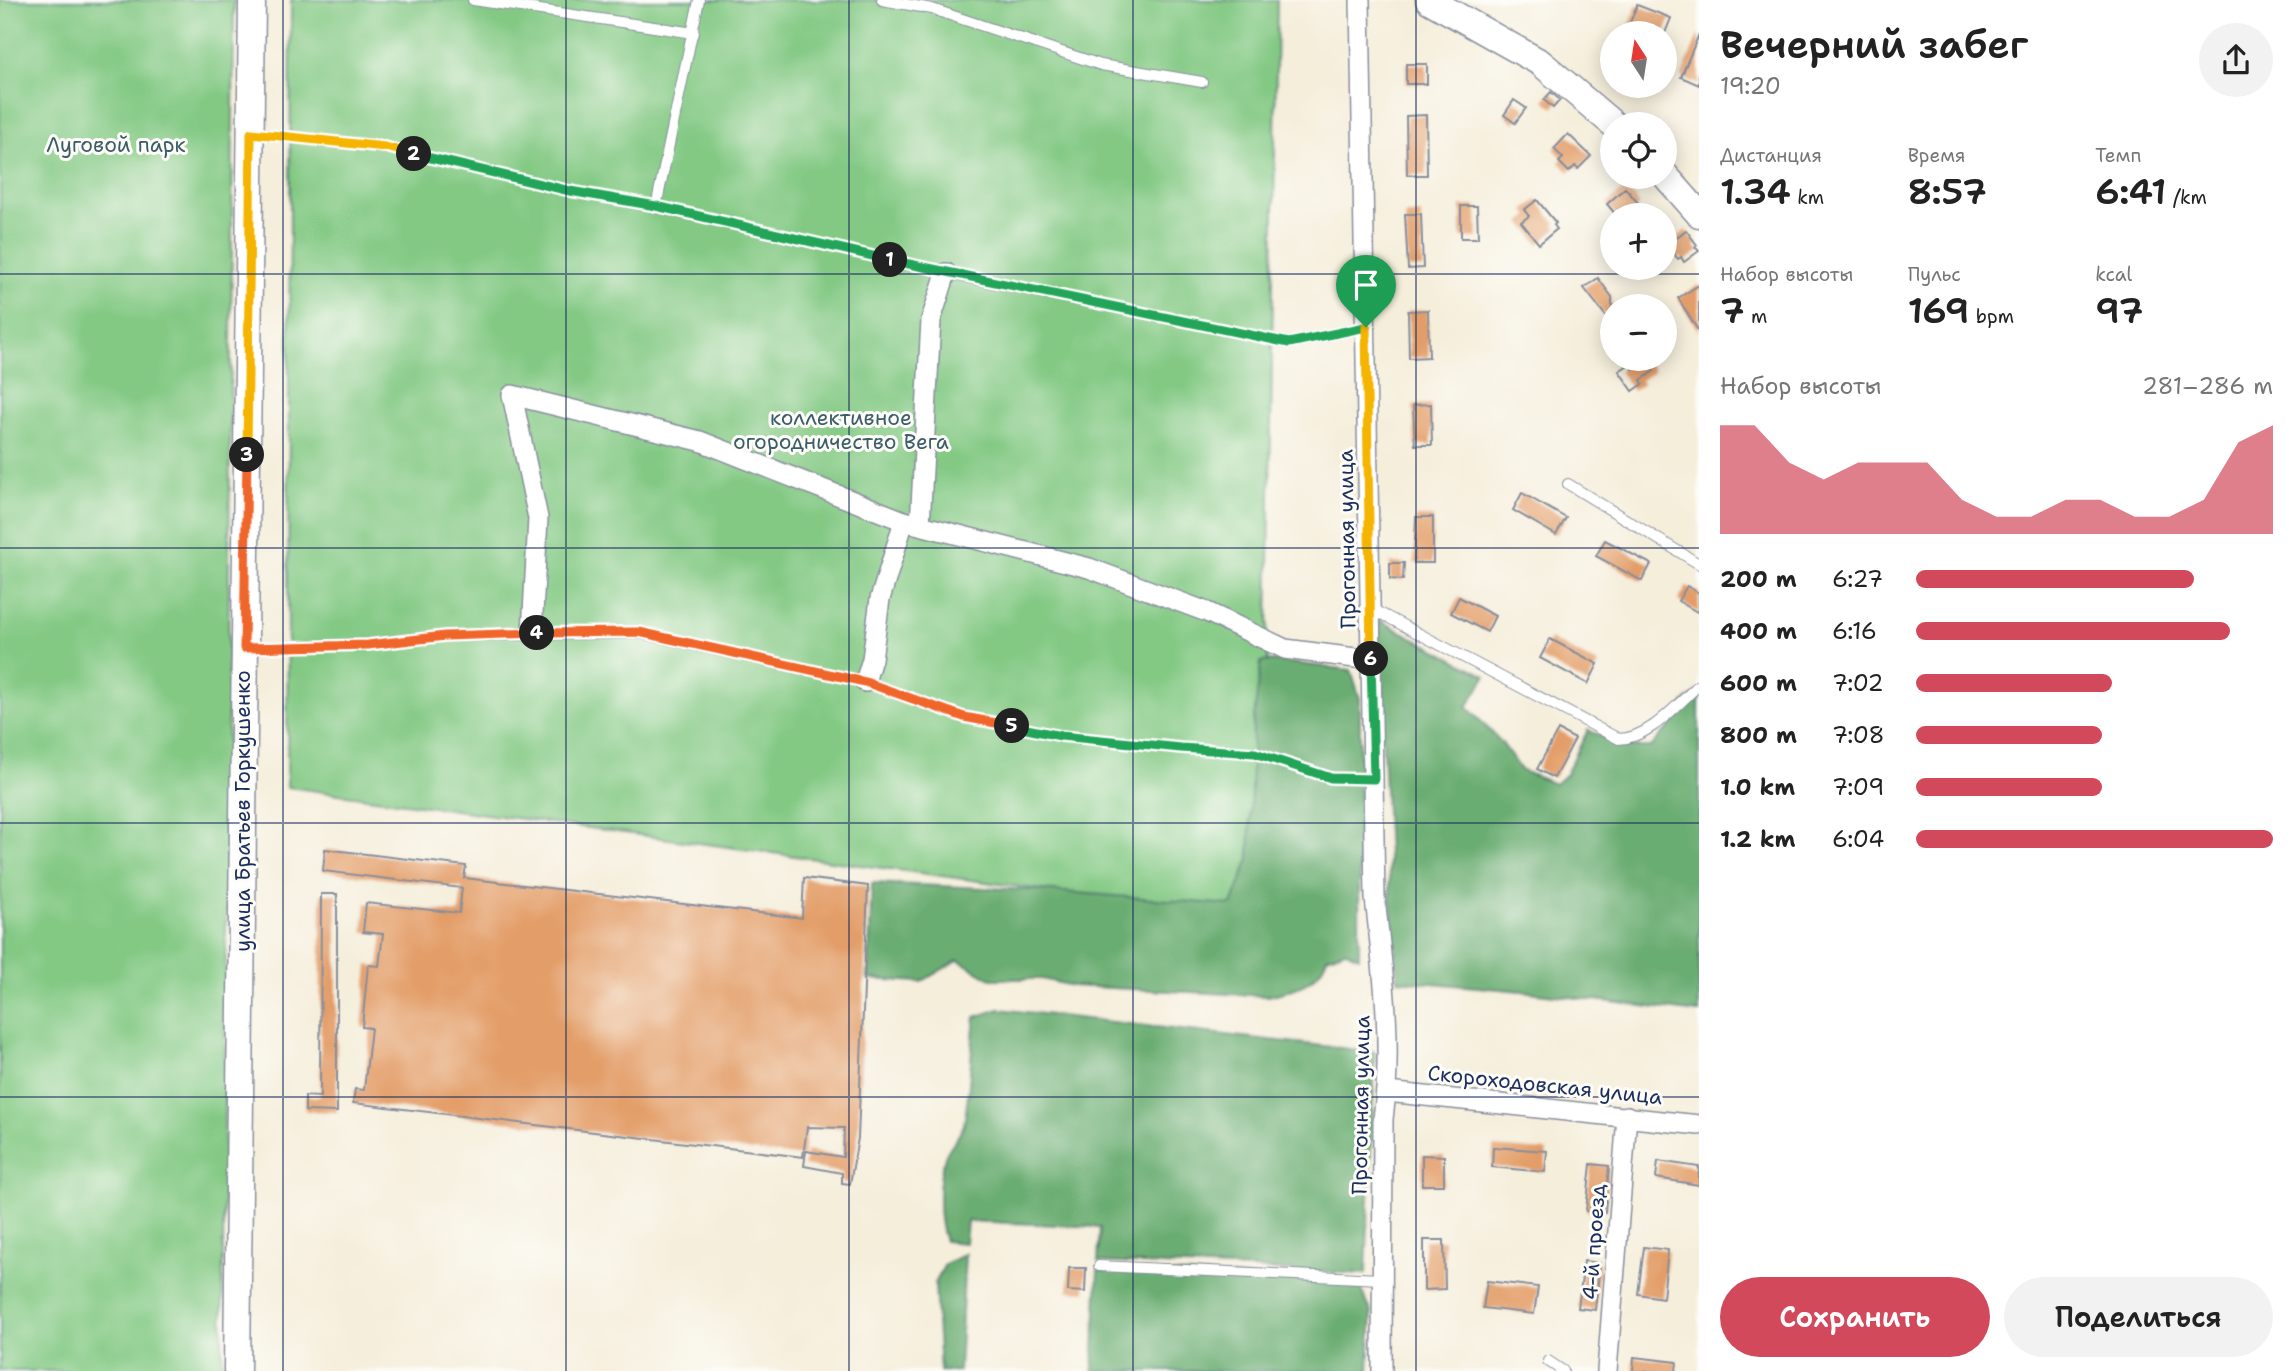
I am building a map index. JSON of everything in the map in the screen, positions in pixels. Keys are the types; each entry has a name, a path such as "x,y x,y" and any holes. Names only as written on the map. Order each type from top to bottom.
{"street":[{"name":"улица Братьев Горкушенко","path":"237,1371 252,0"},
{"name":"Прогонная улица","path":"1360,0 1375,898 1388,1023 1387,1092 1383,1119 1382,1371"},
{"path":"1429,0 1541,63 1600,113"},
{"path":"1677,189 1699,214"},
{"path":"865,682 872,659 880,599 912,523 931,320 946,273"},
{"path":"531,633 538,518 512,395 700,441 912,523 1089,568 1207,612 1284,649 1371,660"},
{"name":"Скороходовская улица","path":"1387,1092 1699,1125"},
{"name":"4-й проезд","path":"1607,1371 1627,1116"}],"lane":[{"path":"473,0 694,33"},
{"path":"656,206 699,0"},
{"path":"882,0 932,9 1101,65 1202,82"},
{"path":"251,133 385,147 570,191 656,206 946,273 1289,343 1366,327"},
{"path":"1568,484 1699,564"},
{"path":"1372,609 1619,739 1632,739 1643,733 1699,685"},
{"path":"244,648 368,645 445,636 639,632 865,682 964,717 1061,736 1255,753 1331,778 1374,779"},
{"path":"1099,1266 1381,1279"},
{"path":"1548,1361 1563,1371"}],"green space":[{"name":"Луговой парк","path":"0,0 234,0 222,1371 0,1371"},
{"name":"коллективное огородничество Вега","path":"291,0 1277,0 1264,920 287,787"},
{"path":"1377,619 1486,676 1467,707 1501,742 1522,771 1555,784 1566,774 1588,730 1626,747 1651,747 1677,718 1684,703 1699,691 1699,1013 1522,991 1398,980 1390,898"},
{"path":"1276,661 1351,670 1360,699 1359,957 1345,950 1327,957 1318,974 1311,980 1296,988 1268,996 1072,986 1042,979 991,979 958,960 921,982 868,979 872,883 1052,891 1232,905 1249,859 1253,725 1261,662"},
{"path":"999,1009 1375,1052 1366,1274 1098,1262 1100,1227 967,1221 965,1243 945,1241 939,1211 940,1176 947,1153 964,1124 975,1017"},
{"path":"965,1254 959,1371 940,1371 935,1284 945,1264"},
{"path":"1098,1270 1346,1282 1360,1288 1372,1313 1369,1371 1093,1371"}],"building":[{"path":"1637,5 1671,18 1670,21 1631,21"},
{"path":"1699,34 1699,85 1681,77"},
{"path":"1406,64 1427,64 1427,84 1406,84"},
{"path":"1551,92 1560,100 1553,108 1544,100"},
{"path":"1514,100 1526,108 1515,123 1504,115"},
{"path":"1426,115 1427,175 1407,175 1406,116"},
{"path":"1568,134 1591,156 1578,169 1575,166 1569,172 1559,162 1563,158 1554,149"},
{"path":"1626,189 1638,203 1608,203"},
{"path":"1537,200 1556,223 1554,225 1557,229 1539,244 1521,222 1529,216 1524,210"},
{"path":"1461,206 1477,206 1478,238 1461,238"},
{"path":"1405,214 1421,214 1423,268 1408,269"},
{"path":"1686,230 1699,251 1684,262 1681,257 1678,259 1677,237"},
{"path":"1598,278 1610,294 1600,294 1600,309 1584,288"},
{"path":"1699,285 1699,332 1678,298"},
{"path":"1428,310 1429,357 1409,358 1408,311"},
{"path":"1619,371 1654,371 1641,380 1643,384 1633,391"},
{"path":"1431,404 1432,445 1415,445 1413,405"},
{"path":"1522,493 1566,518 1556,535 1513,510"},
{"path":"1416,517 1433,517 1433,563 1414,563"},
{"path":"1605,540 1651,564 1642,581 1596,556"},
{"path":"1390,563 1404,563 1403,580 1390,579"},
{"path":"1687,586 1699,593 1699,613 1678,601"},
{"path":"1459,597 1495,616 1487,632 1451,613"},
{"path":"1550,639 1598,664 1588,684 1540,658"},
{"path":"1558,730 1575,739 1554,778 1537,769"},
{"path":"325,849 466,866 464,878 802,918 804,878 868,886 858,1138 850,1184 842,1183 842,1173 804,1166 806,1151 843,1157 844,1128 807,1127 803,1157 353,1103 355,1089 364,1090 371,1028 362,1027 368,965 379,966 383,934 363,932 366,903 459,913 462,888 323,871"},
{"path":"321,894 337,894 337,1112 305,1111 305,1096 320,1097"},
{"path":"1493,1147 1547,1151 1545,1172 1492,1167"},
{"path":"1422,1155 1444,1156 1444,1185 1422,1185"},
{"path":"1658,1161 1699,1167 1699,1185 1656,1178"},
{"path":"1591,1164 1609,1166 1605,1212 1586,1211"},
{"path":"1424,1240 1444,1240 1445,1289 1424,1290"},
{"path":"1644,1247 1668,1250 1663,1298 1638,1294"},
{"path":"1584,1261 1600,1263 1595,1310 1578,1308"},
{"path":"1069,1268 1086,1268 1085,1292 1068,1291"},
{"path":"1487,1281 1538,1287 1534,1314 1483,1308"},
{"path":"1634,1357 1677,1362 1676,1371 1633,1371"}],"route":[{"path":"251,133 385,147 570,191 656,206 946,273 1289,343 1366,327 1374,779 1331,778 1255,753 1061,736 964,717 865,682 639,632 445,636 368,645 244,648 251,133"}]}
